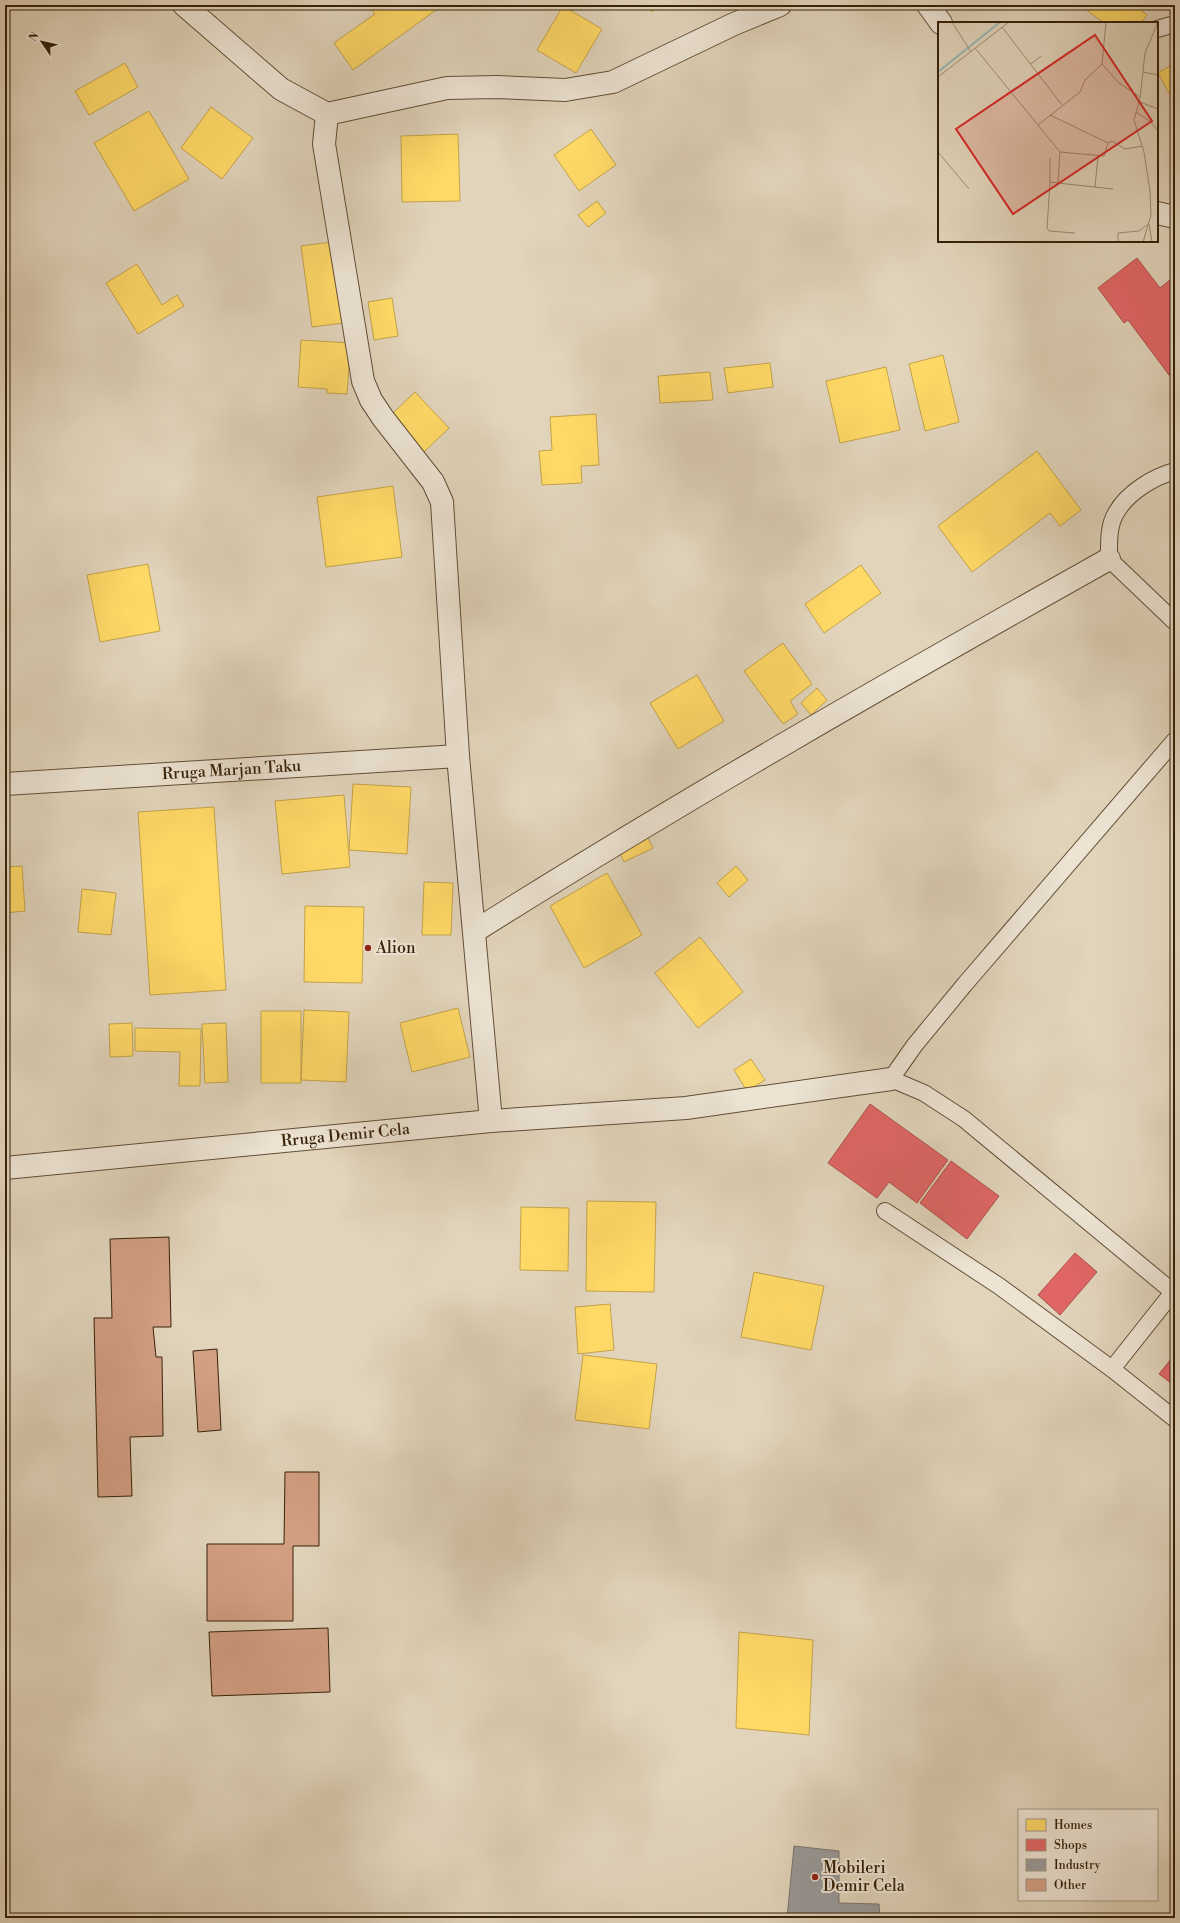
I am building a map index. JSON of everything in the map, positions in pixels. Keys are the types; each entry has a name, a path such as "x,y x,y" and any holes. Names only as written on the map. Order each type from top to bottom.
{"street":[{"path":"184,5 281,89 327,114 447,88 496,87 565,90 613,82 734,24 780,5"},
{"path":"928,5 940,22"},
{"path":"327,114 324,144 363,381 371,400 383,418 433,482 442,502 458,756 491,1121"},
{"path":"1158,213 1175,217"},
{"path":"475,931 725,777 1109,559"},
{"name":"Rruga Marjan Taku","path":"5,784 458,756"},
{"name":"Rruga Demir Cela","path":"5,1168 491,1121 686,1108 890,1079"}],"lane":[{"path":"1158,29 1175,24"},
{"path":"1175,471 1138,489 1116,514 1109,538 1109,559 1175,622"},
{"path":"1112,1369 1174,1290 964,1119 924,1093 890,1079 914,1046 960,990 1172,747"},
{"path":"886,1211 1000,1286 1112,1369 1175,1420"}],"building: Homes":[{"path":"368,5 443,5 353,70 334,43 375,14"},
{"path":"646,5 660,5 652,12"},
{"path":"1080,5 1134,5 1147,15 1142,22 1103,22"},
{"path":"563,6 602,29 576,73 537,50"},
{"path":"125,63 138,87 89,115 75,91"},
{"path":"1175,63 1175,104 1158,73"},
{"path":"211,107 253,138 222,179 181,148"},
{"path":"149,111 189,179 134,211 94,143"},
{"path":"591,129 616,165 579,191 554,155"},
{"path":"458,134 460,201 402,202 401,136"},
{"path":"597,201 606,213 588,227 578,215"},
{"path":"332,242 343,323 312,327 301,246"},
{"path":"137,264 162,305 177,295 184,306 138,334 106,283"},
{"path":"392,298 398,336 374,340 368,302"},
{"path":"301,340 351,343 347,394 327,393 327,389 298,387"},
{"path":"943,355 959,422 925,431 909,364"},
{"path":"770,363 773,387 728,393 724,368"},
{"path":"886,367 900,430 840,443 826,381"},
{"path":"710,372 713,400 660,403 658,376"},
{"path":"415,392 449,428 424,452 390,416"},
{"path":"596,414 599,465 581,466 582,483 542,485 539,451 552,450 550,417"},
{"path":"1037,451 1081,510 1060,526 1050,513 972,572 938,526"},
{"path":"393,486 402,557 326,567 317,497"},
{"path":"148,564 160,631 100,642 87,575"},
{"path":"861,565 881,593 824,633 805,604"},
{"path":"783,643 812,684 790,701 798,714 783,724 744,671"},
{"path":"697,675 724,721 678,749 650,703"},
{"path":"817,688 827,700 811,715 801,703"},
{"path":"353,784 411,787 407,854 349,850"},
{"path":"344,795 350,867 282,874 275,801"},
{"path":"214,807 226,990 150,995 138,812"},
{"path":"645,833 653,848 624,862 617,847"},
{"path":"22,866 25,911 5,913 5,867"},
{"path":"736,866 748,880 729,897 717,883"},
{"path":"607,873 642,935 584,968 550,906"},
{"path":"424,882 453,883 451,935 422,935"},
{"path":"82,889 116,893 111,935 78,932"},
{"path":"305,906 364,907 362,983 304,982"},
{"path":"700,937 743,992 698,1028 655,973"},
{"path":"458,1008 470,1057 412,1072 400,1023"},
{"path":"304,1010 349,1012 346,1082 301,1080"},
{"path":"261,1011 301,1011 301,1083 261,1083"},
{"path":"132,1023 133,1056 110,1057 109,1024"},
{"path":"226,1023 228,1082 205,1083 202,1024"},
{"path":"135,1028 201,1029 200,1086 179,1086 180,1052 135,1051"},
{"path":"5,1040 8,1040 8,1096 5,1096"},
{"path":"751,1059 765,1080 747,1091 734,1070"},
{"path":"587,1201 656,1202 654,1292 586,1291"},
{"path":"521,1207 569,1208 568,1271 520,1270"},
{"path":"754,1272 824,1286 811,1350 741,1337"},
{"path":"610,1304 614,1350 578,1354 575,1307"},
{"path":"583,1355 657,1364 649,1429 575,1420"},
{"path":"739,1632 813,1640 809,1735 736,1728"}],"building: Shops":[{"path":"1137,258 1160,288 1170,280 1175,287 1175,383 1128,320 1124,323 1098,288"},
{"path":"870,1104 948,1160 917,1203 889,1182 877,1198 828,1163"},
{"path":"951,1161 999,1196 967,1239 920,1203"},
{"path":"1075,1253 1097,1272 1060,1315 1038,1295"},
{"path":"1175,1354 1175,1386 1159,1374"}],"building: Industry":[{"name":"Mobileri Demir Cela","path":"794,1846 839,1851 839,1903 879,1904 880,1918 787,1918"}],"building: Other":[{"path":"169,1237 171,1327 153,1327 156,1357 162,1357 163,1436 130,1437 132,1496 98,1497 94,1318 112,1318 110,1239"},
{"path":"217,1349 221,1430 198,1432 193,1351"},
{"path":"285,1472 319,1472 319,1546 293,1546 293,1621 207,1621 207,1544 284,1544"},
{"path":"328,1628 330,1692 212,1696 209,1632"}],"place":[{"name":"Alion","path":"368,948"},
{"name":"Mobileri Demir Cela","path":"815,1877"}]}
